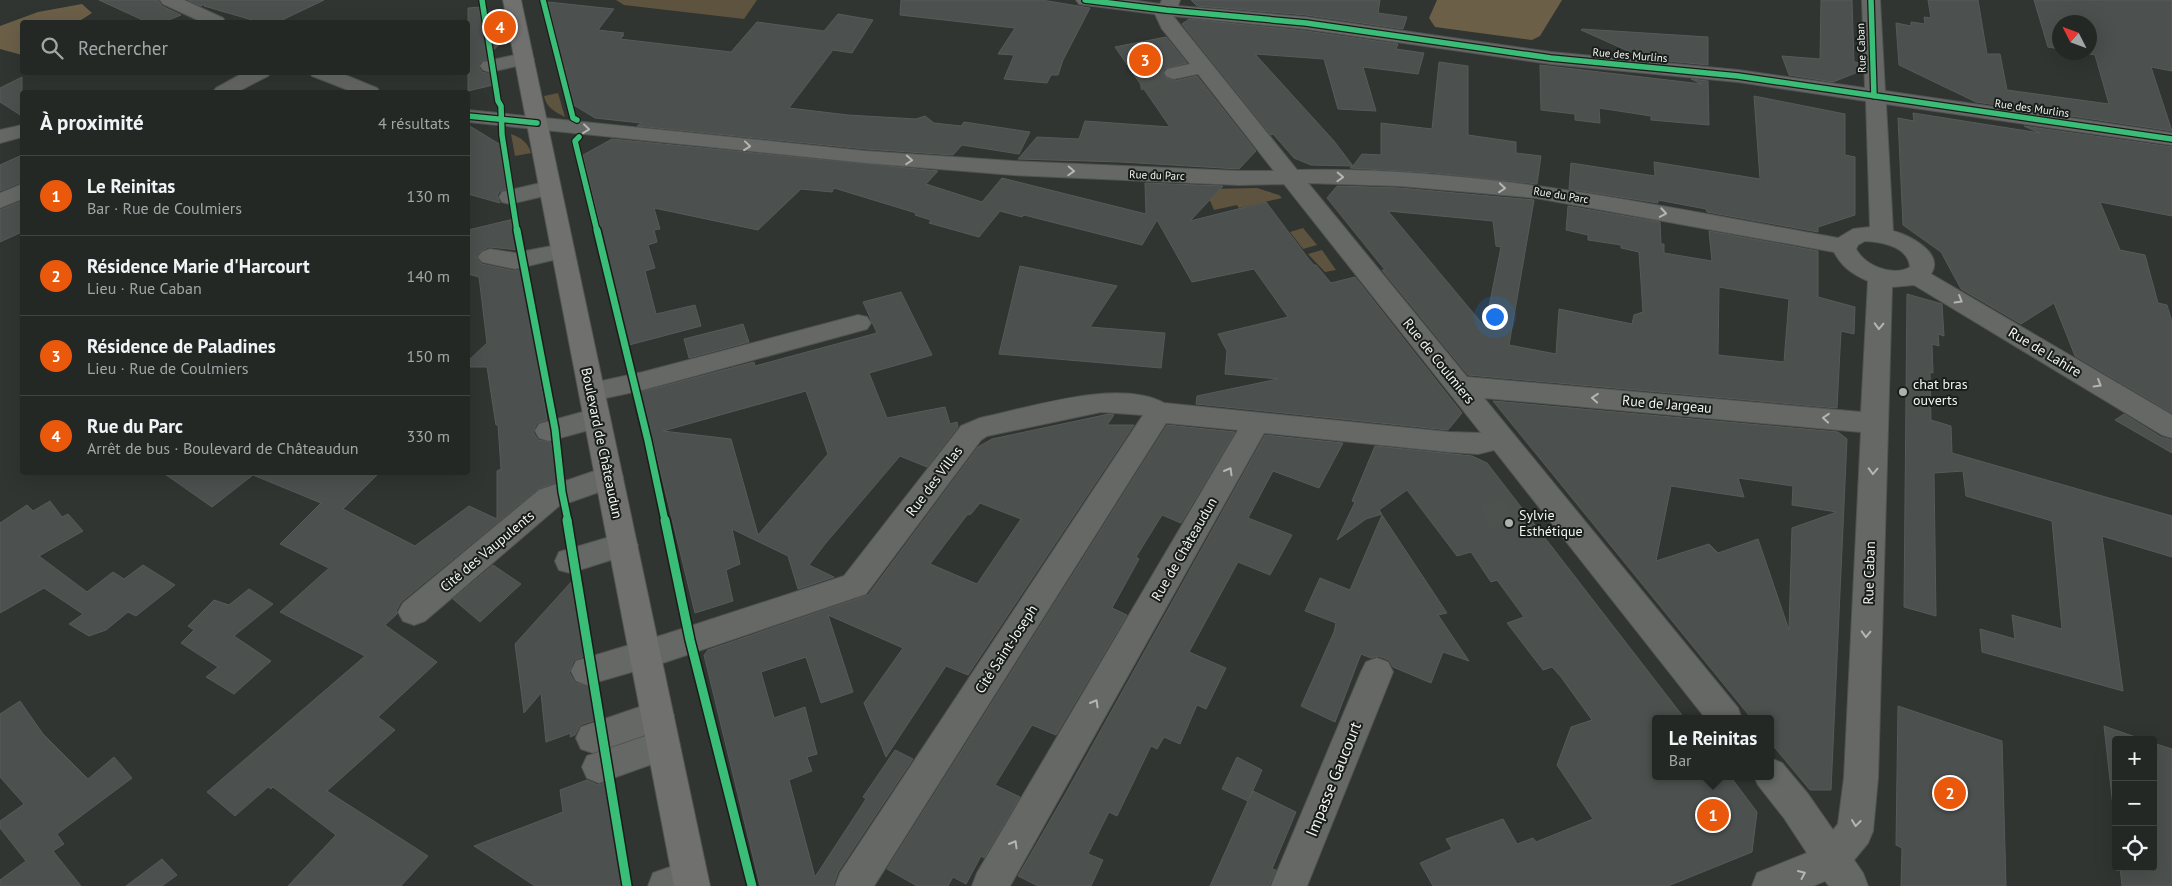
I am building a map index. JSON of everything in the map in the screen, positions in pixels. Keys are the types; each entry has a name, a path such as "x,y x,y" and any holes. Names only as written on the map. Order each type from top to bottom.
{"main road":[{"name":"Boulevard de Châteaudun","path":"512,0 660,730 683,883"}],"street":[{"path":"169,0 211,20"},
{"name":"Rue des Murlins","path":"1085,0 1168,5 1551,58 1738,76 2172,139"},
{"name":"Rue Caban","path":"1871,0 1882,235"},
{"name":"Rue de Coulmiers","path":"1168,5 1164,16 1169,25 1723,715"},
{"path":"490,66 524,59"},
{"path":"1174,73 1204,67"},
{"path":"227,90 255,75"},
{"path":"327,75 365,90"},
{"name":"Rue du Parc","path":"470,116 586,130 865,157 1150,175 1322,176 1400,179 1536,191 1843,246"},
{"path":"0,138 10,133 20,132"},
{"path":"510,197 549,188"},
{"path":"0,201 20,192"},
{"path":"1861,234 1882,235 1905,244 1914,250 1922,264 1922,270 1917,276 1903,280 1880,277 1868,273 1853,263 1844,253 1843,246 1851,236 1861,234"},
{"path":"516,248 561,244"},
{"path":"492,258 515,261 561,244"},
{"name":"Rue de Lahire","path":"1917,276 2172,428"},
{"name":"Rue Caban","path":"1841,873 1855,830 1861,778 1880,277"},
{"path":"548,431 594,405 643,381 858,323"},
{"name":"Rue de Jargeau","path":"1458,386 1875,422"},
{"name":"Rue des Villas","path":"587,671 645,654 855,585 975,430 1101,402 1148,406 1159,412 1256,423"},
{"name":"Cité Saint-Joseph","path":"853,886 1159,412"},
{"path":"1256,423 1478,444 1499,438"},
{"name":"Rue de Châteaudun","path":"990,886 1256,423"},
{"name":"Cité des Vaupulents","path":"414,612 549,498 609,477"},
{"path":"570,561 623,544"},
{"name":"Impasse Gaucourt","path":"1289,886 1377,672"},
{"path":"596,753 660,730"},
{"path":"1770,886 1841,873 1796,806 1774,779"}],"shaded area":[{"path":"616,0 757,0 744,19 624,5"},
{"path":"1437,0 1562,0 1540,36 1532,40 1435,27 1429,18"},
{"path":"82,4 92,13 81,20 20,20 20,54 0,49 0,26 38,12"},
{"path":"558,93 565,117 552,109 545,100 544,96"},
{"path":"511,134 524,141 531,153 515,156"},
{"path":"1257,188 1279,195 1282,198 1239,208 1237,205 1214,210 1205,189"},
{"path":"1303,228 1317,245 1303,249 1290,232"},
{"path":"1322,250 1336,270 1325,272 1308,254"}],"building":[{"path":"99,0 158,0 162,6 181,15 169,20 143,20"},
{"path":"188,0 324,0 282,20 252,20 204,6 205,4 201,6"},
{"path":"901,0 1042,0 1090,8 1063,60 1058,75 1051,75 1047,83 1004,79 1014,55 998,54 1015,28 900,15"},
{"path":"1191,0 1380,0 1378,13 1407,17 1403,29 1306,15 1197,6"},
{"path":"1821,0 1852,0 1854,62 1862,63 1863,70 1833,82 1789,75 1782,56 1820,59"},
{"path":"1928,0 1978,0 1987,54 2000,54 2007,90 2109,104 2096,60 2097,15 2052,15 2052,48 2048,47 2034,0 2172,0 2172,71 2151,67 2172,131 1976,102 1899,65 1896,23 1911,26 1911,22 1925,24 1924,17 1931,18"},
{"path":"548,2 614,9 598,30 624,33 620,39 731,52 757,22 824,31 838,14 873,20 852,53 833,50 789,108 848,115 916,119 925,116 934,123 961,126 964,122 1030,132 1019,154 962,145 953,155 865,149 637,126 641,123 595,118 572,104 569,91 571,89 568,86 564,70 567,68 564,69"},
{"path":"481,7 484,26 501,22 504,41 488,54 489,59 482,61 478,66 482,72 491,74 493,85 470,91 468,90 468,75 470,75 470,20 468,20 468,8"},
{"path":"1189,19 1306,31 1398,44 1396,49 1424,53 1418,74 1363,67 1376,111 1338,109 1324,59 1255,54 1334,141 1353,166 1362,154 1381,155 1381,123 1432,129 1439,62 1468,66 1468,135 1516,142 1516,153 1541,156 1537,184 1434,173 1350,168 1352,166 1311,165 1294,158 1273,134 1271,135 1182,24"},
{"path":"1582,29 1708,37 1708,65 1646,59"},
{"path":"1166,37 1187,63 1166,68 1162,73 1166,78 1174,81 1197,76 1256,151 1239,169 1121,162 1018,159 1037,137 1079,139 1085,121 1170,127 1115,47"},
{"path":"1540,65 1702,84 1691,79 1708,81 1709,125 1651,120 1651,116 1599,108 1600,123 1575,120 1575,114 1541,110"},
{"path":"22,77 20,115 0,102 0,88"},
{"path":"1754,96 1845,114 1845,155 1855,157 1855,215 1818,227 1818,232 1707,212 1706,209 1658,200 1658,203 1569,189 1571,163 1655,176 1654,162 1760,179"},
{"path":"1913,113 2040,133 2024,126 2172,147 2172,216 2100,202 2120,250 2145,255 2158,303 2167,305 2172,322 2172,413 2075,356 2054,303 2021,324 1961,289 1941,252 1903,225 1898,118 1914,121"},
{"path":"470,126 501,145 509,189 500,191 497,196 500,203 470,195"},
{"path":"612,139 938,171 926,184 982,202 1002,178 1146,214 1145,183 1223,186 1190,221 1266,202 1308,258 1331,283 1355,277 1462,413 1448,430 1196,404 1197,396 1278,379 1225,374 1227,351 1218,334 1288,317 1254,269 1192,282 1157,220 1142,245 1024,215 1022,217 1000,211 979,237 929,223 931,220 915,215 916,213 834,188 832,192 801,189 758,230 654,208 660,229 654,230 657,242 648,245 655,268 645,271 656,314 695,305 701,326 629,345 583,155"},
{"path":"20,156 20,183 0,191 0,165"},
{"path":"1337,186 1400,188 1534,200 1509,345 1556,354 1559,309 1632,324 1634,315 1643,312 1639,252 1621,248 1621,245 1588,240 1588,235 1566,230 1568,206 1660,222 1661,244 1664,244 1664,253 1712,261 1709,231 1818,251 1818,297 1855,307 1854,334 1841,331 1837,408 1468,375 1382,270 1385,270 1327,198","holes":["1388,211 1493,221 1496,246 1501,247 1485,327","1719,287 1789,299 1784,362 1718,355"]},
{"path":"20,202 20,233 0,242 0,210"},
{"path":"514,219 519,250 489,247 481,251 476,257 482,264 515,271 522,269 547,420 537,423 533,432 538,440 551,442 557,482 538,489 401,602 396,611 397,614 385,625 437,662 378,717 395,730 327,791 428,856 401,886 288,886 336,835 273,787 271,789 268,787 235,816 207,792 365,656 280,612 329,568 280,544 321,503 253,475 377,475 343,509 415,546 469,506 497,519 497,471 501,469 498,425 496,425 487,367 470,367 470,359 487,343 479,277 470,275 470,230"},
{"path":"1020,266 1117,286 1090,327 1165,333 1161,368 999,354"},
{"path":"901,292 932,355 869,373 887,418 945,407 950,424 957,422 958,427 927,467 900,456 825,544 809,565 834,577 798,589 788,556 732,529 740,564 726,570 733,601 695,613 641,392 754,362 755,366 877,333 863,302","holes":["806,391 828,454 758,535 731,439 663,431"]},
{"path":"1907,294 1942,304 1944,336 1938,334 1939,346 1932,344 1933,373 1930,372 1931,420 1951,426 1952,453 2172,516 2172,557 2102,536 2123,691 1982,652 1980,629 2015,639 2012,615 2062,629 2052,521 1966,496 1963,471 1934,473 1936,616 1904,607"},
{"path":"743,324 749,342 689,358 684,339"},
{"path":"1493,401 1838,432 1847,439 1831,790 1810,790 1774,747 1774,715 1749,715","holes":["1738,478 1793,486 1792,505 1837,512 1792,528 1789,630 1758,539 1718,553 1709,544 1656,561 1671,486 1744,497"]},
{"path":"1109,414 1114,415 1107,425 1134,425 968,675 946,666 886,757 864,703 903,648 828,615 853,692 821,703 806,657 761,672 774,718 805,707 817,754 807,757 812,771 789,780 815,877 866,799 863,797 895,750 913,759 838,872 833,886 760,886 704,655 708,650 868,595 978,447 992,439","holes":["980,503 1021,519 977,584 930,564 967,515 971,514"]},
{"path":"2124,414 2161,437 2172,440 2172,453 2115,420"},
{"path":"1167,425 1235,432 1181,523 1162,515 1136,557 1139,559 1112,608 1127,615 1056,735 1032,725 995,785 1020,797 984,858 981,856 966,884 953,877 948,886 917,886 887,869"},
{"path":"1265,435 1343,443 1319,488 1273,471 1248,518 1292,535 1270,575 1238,562 1189,652 1226,668 1206,709 1197,705 1180,744 1164,737 1157,749 1151,746 1117,816 1109,812 1088,854 1103,860 1091,886 1038,886 1018,876 1067,791"},
{"path":"1375,446 1472,456 1487,463 1682,715 1652,715 1652,780 1733,780 1757,812 1752,852 1668,886 1433,886 1420,863 1452,849 1446,839 1503,819 1517,844 1533,838 1536,842 1593,819 1557,765 1571,727 1592,720 1561,677 1552,667 1543,670 1507,623 1524,617 1497,580 1491,582 1471,552 1457,556 1407,490 1379,510 1382,514 1366,519 1337,540 1355,502 1352,501"},
{"path":"166,475 253,475 212,507"},
{"path":"50,501 62,517 68,514 83,531 39,556 87,592 113,572 124,579 143,565 175,585 136,616 128,612 106,630 89,636 69,624 83,614 44,588 0,613 0,523 27,505 33,511"},
{"path":"1382,515 1447,613 1438,615 1469,661 1443,652 1431,683 1393,667 1389,660 1378,656 1371,658 1361,654 1335,722 1301,706 1334,632 1336,623 1305,611 1320,578 1350,590"},
{"path":"493,565 521,584 480,622 453,599"},
{"path":"573,580 585,656 574,660 569,672 575,683 590,686 595,720 580,725 575,735 570,737 571,733 546,742 541,693 524,713 515,644"},
{"path":"249,589 273,604 234,636 271,661 234,694 206,677 218,667 181,643 194,630 188,626 214,600 229,605"},
{"path":"20,701 43,734 88,779 114,757 132,778 57,834 64,844 53,851 81,886 0,886 0,880 26,861 0,828 0,821 24,804 0,777 0,714"},
{"path":"1898,706 2002,741 2006,886 1901,886 1902,848 1896,845"},
{"path":"2104,726 2133,736 2112,736 2112,797"},
{"path":"2157,744 2172,749 2172,886 2122,886 2120,871 2157,871"},
{"path":"1237,757 1262,770 1249,799 1253,791 1296,812 1272,869 1276,870 1269,886 1210,886 1248,801 1222,789"},
{"path":"587,780 598,785 605,783 622,886 535,886 474,846 563,812 560,790"},
{"path":"162,859 177,875 162,886 126,886"}],"tunnel":[{"path":"1139,80 1174,73"},
{"path":"1484,518 1520,506"}],"cycle path":[{"path":"482,0 498,101 501,106 502,135 522,259 555,429 562,492 575,559 627,886"},
{"path":"543,0 573,118 577,120"},
{"path":"1085,0 1166,10 1306,23 1551,58 1738,76 2172,139"},
{"path":"1871,0 1874,96"},
{"path":"470,116 537,123"},
{"path":"579,137 575,141 648,441 690,640 752,886"}],"place":[{"name":"Rue du Parc","path":"500,27"},
{"name":"Résidence de Paladines","path":"1145,60"},
{"name":"chat bras ouverts","path":"1903,392"},
{"name":"Sylvie Esthétique","path":"1509,523"},
{"name":"Résidence Marie d'Harcourt","path":"1950,793"},
{"name":"Le Reinitas","path":"1713,815"}]}
